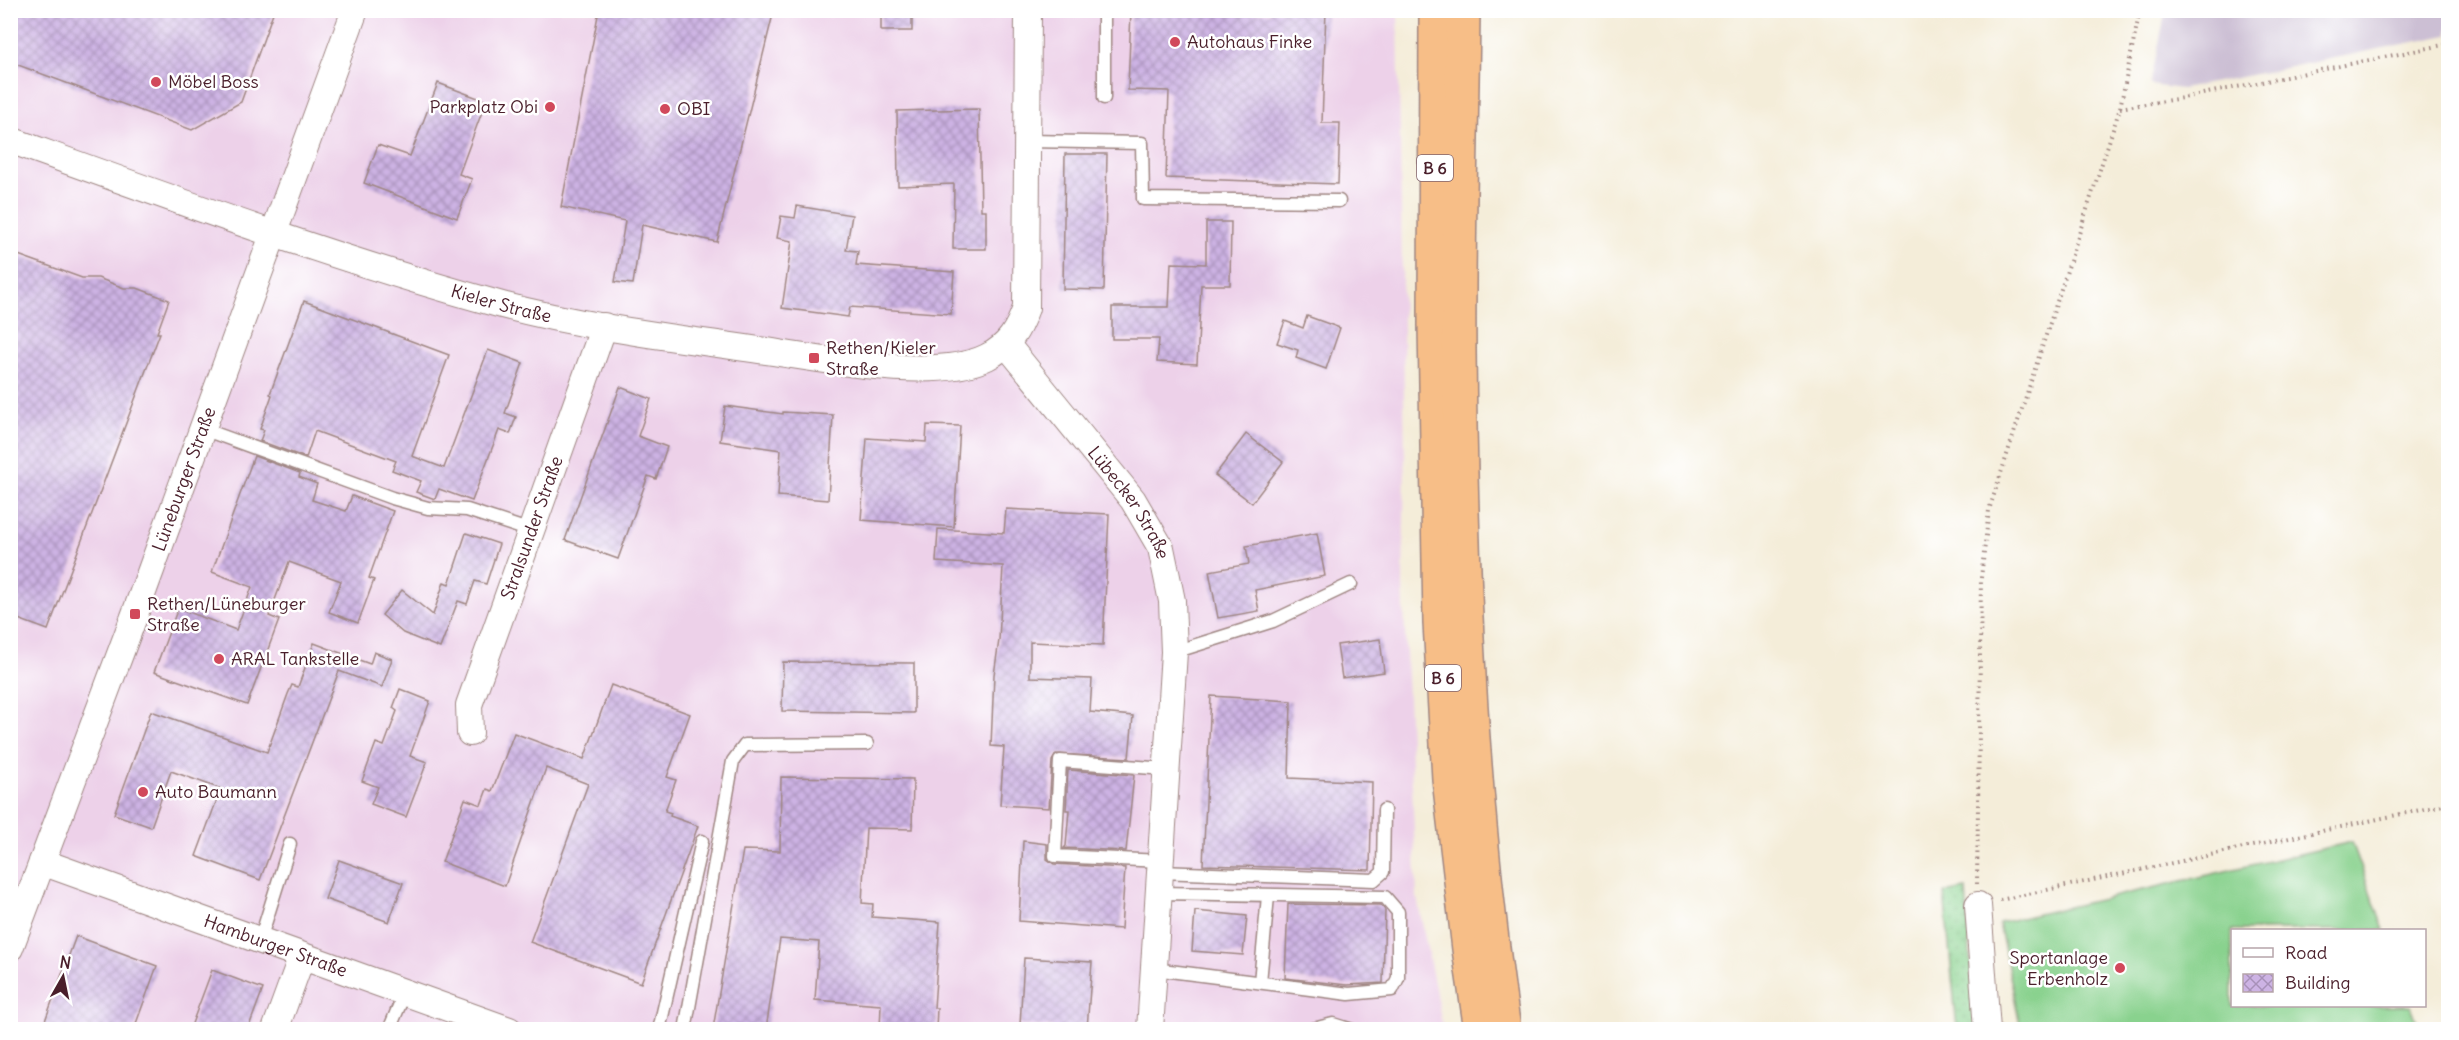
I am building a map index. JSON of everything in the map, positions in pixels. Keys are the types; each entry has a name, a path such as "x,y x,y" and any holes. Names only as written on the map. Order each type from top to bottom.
{"highway":[{"name":"B 6","path":"1436,10 1435,325 1440,623 1449,779 1481,1029"},
{"name":"B 6","path":"1463,10 1459,349 1466,601 1475,775 1492,945 1504,1029"}],"street":[{"name":"Lüneburger Straße","path":"10,948 203,429 355,10"},
{"path":"1007,345 1018,329 1026,308 1028,10"},
{"name":"Kieler Straße","path":"10,140 273,235 504,305 604,326 865,365 948,368 986,358 1007,345"},
{"name":"Stralsunder Straße","path":"470,732 469,705 604,326"},
{"name":"Lübecker Straße","path":"1007,345 1133,500 1161,548 1172,602 1174,652 1150,1029"},
{"name":"Hamburger Straße","path":"42,862 509,1029"},
{"path":"1978,904 1987,1029"},
{"path":"275,1029 302,956"}],"lane":[{"path":"1104,10 1104,98"},
{"path":"1028,141 1142,143 1143,199 1339,201"},
{"path":"203,429 392,498 428,508 467,510 531,531"},
{"path":"1174,652 1273,621 1351,584"},
{"path":"685,1029 733,761 745,746 867,744"},
{"path":"1154,969 1349,994 1392,990 1398,978 1398,912 1385,897 1268,896 1055,856 1060,761 1167,769"},
{"path":"1160,875 1374,880 1383,872 1384,810"},
{"path":"659,1029 702,841"},
{"path":"260,940 290,844"},
{"path":"1260,982 1268,896"},
{"path":"389,1029 405,993"},
{"path":"1309,1029 1333,1024 1352,1029"}],"path":[{"path":"2140,10 2120,108 1989,510 1981,578 1978,904 2448,804"},
{"path":"2120,108 2183,98 2448,44"}],"shaded area":[{"path":"2166,10 2448,11 2448,35 2182,89 2150,85"},
{"path":"10,11 1398,11 1405,458 1403,586 1417,897 1443,1029 11,1029"}],"green space":[{"name":"Sportanlage Erbenholz","path":"2352,842 2384,929 2231,929 2231,1007 2411,1007 2420,1029 2021,1029 1999,923"},
{"path":"1966,889 1972,985 1978,1029 1957,1029 1944,893"}],"building":[{"name":"Möbel Boss","path":"10,10 274,10 241,102 192,130 10,62"},
{"name":"OBI","path":"599,10 774,10 717,242 642,225 633,284 615,282 625,221 561,207"},
{"path":"881,10 912,10 912,31 881,31"},
{"path":"1131,10 1271,13 1271,10 1326,10 1322,123 1340,123 1338,184 1166,178 1169,91 1128,90"},
{"path":"438,83 486,101 459,174 472,179 457,218 364,183 378,145 410,156"},
{"path":"979,109 981,210 986,210 986,249 953,249 954,184 898,186 897,111"},
{"path":"1065,154 1107,154 1104,290 1063,289"},
{"path":"797,206 852,215 846,250 858,251 856,265 954,272 951,314 850,307 848,317 782,308 792,241 777,238 781,216 795,218"},
{"path":"1206,222 1231,222 1230,285 1201,285 1197,364 1157,362 1159,339 1112,339 1112,307 1169,307 1171,263 1206,264"},
{"path":"10,252 82,278 98,278 124,288 137,288 169,300 157,333 160,333 48,630 10,616"},
{"path":"304,301 449,355 412,456 444,468 488,350 523,363 505,413 516,417 510,434 499,430 472,501 439,489 435,499 416,492 421,481 392,470 396,461 315,431 306,458 260,441 264,430 260,429 272,395 270,394"},
{"path":"1307,316 1340,328 1326,369 1296,358 1298,350 1277,343 1285,321 1303,328"},
{"path":"620,387 651,399 638,436 667,447 656,479 648,476 618,559 565,540"},
{"path":"725,406 783,414 783,412 833,415 828,500 778,496 781,450 720,441"},
{"path":"927,425 960,426 954,527 861,520 867,438 926,442"},
{"path":"1246,434 1283,462 1252,503 1215,475"},
{"path":"254,456 300,473 299,477 317,484 312,500 346,511 352,496 393,511 369,578 374,580 358,623 329,612 341,581 289,562 269,616 279,620 247,705 154,672 178,608 236,630 252,587 212,572"},
{"path":"1006,509 1109,514 1103,645 1030,642 1030,677 1092,679 1090,712 1133,716 1129,758 1056,754 1052,761 1049,808 1000,805 1004,747 991,746 1003,566 936,562 938,529 1004,533"},
{"path":"466,533 499,544 486,584 475,581 467,604 458,601 440,648 403,633 382,615 402,590 433,615 444,582 449,584"},
{"path":"1317,533 1325,576 1255,590 1259,611 1218,618 1209,571 1249,564 1246,546"},
{"path":"1380,639 1384,672 1342,678 1337,645"},
{"path":"314,643 346,655 344,661 348,656 370,664 374,652 392,659 382,687 339,671 260,880 196,856 221,789 171,771 151,827 114,814 151,711 267,752 288,694 292,685 298,687"},
{"path":"783,662 914,663 914,713 782,711"},
{"path":"611,685 690,714 667,777 676,780 665,811 671,813 670,816 698,826 641,983 530,942 588,784 546,768 505,886 442,862 465,799 481,805 487,789 492,791 514,733 584,759"},
{"path":"400,689 430,701 410,756 427,762 406,817 371,804 378,787 362,781 376,743 384,746 397,711 393,708"},
{"path":"1211,696 1291,701 1289,778 1372,782 1370,870 1203,865"},
{"path":"1068,770 1134,775 1126,851 1064,848 1069,810 1066,810"},
{"path":"781,777 913,779 912,829 866,828 862,903 873,904 872,917 940,922 934,1008 937,1008 936,1029 880,1029 881,1005 815,1000 819,942 780,939 766,1029 713,1029 743,850 780,851"},
{"path":"1023,841 1047,844 1047,859 1054,864 1125,868 1121,929 1019,921"},
{"path":"339,860 403,883 389,922 325,899"},
{"path":"1288,904 1381,905 1385,910 1383,983 1347,985 1285,978"},
{"path":"1195,911 1247,916 1243,955 1192,951"},
{"path":"76,936 157,966 134,1029 42,1029"},
{"path":"1024,958 1092,962 1087,1029 1054,1029 1054,1027 1020,1025"},
{"path":"212,970 263,989 248,1029 190,1029"}],"place":[{"name":"Autohaus Finke","path":"1175,42"},
{"name":"Möbel Boss","path":"156,82"},
{"name":"Parkplatz Obi","path":"550,107"},
{"name":"OBI","path":"665,109"},
{"name":"Rethen/Kieler Straße","path":"814,358"},
{"name":"Rethen/Lüneburger Straße","path":"135,614"},
{"name":"ARAL Tankstelle","path":"219,659"},
{"name":"Auto Baumann","path":"143,792"},
{"name":"Sportanlage Erbenholz","path":"2120,968"}]}
